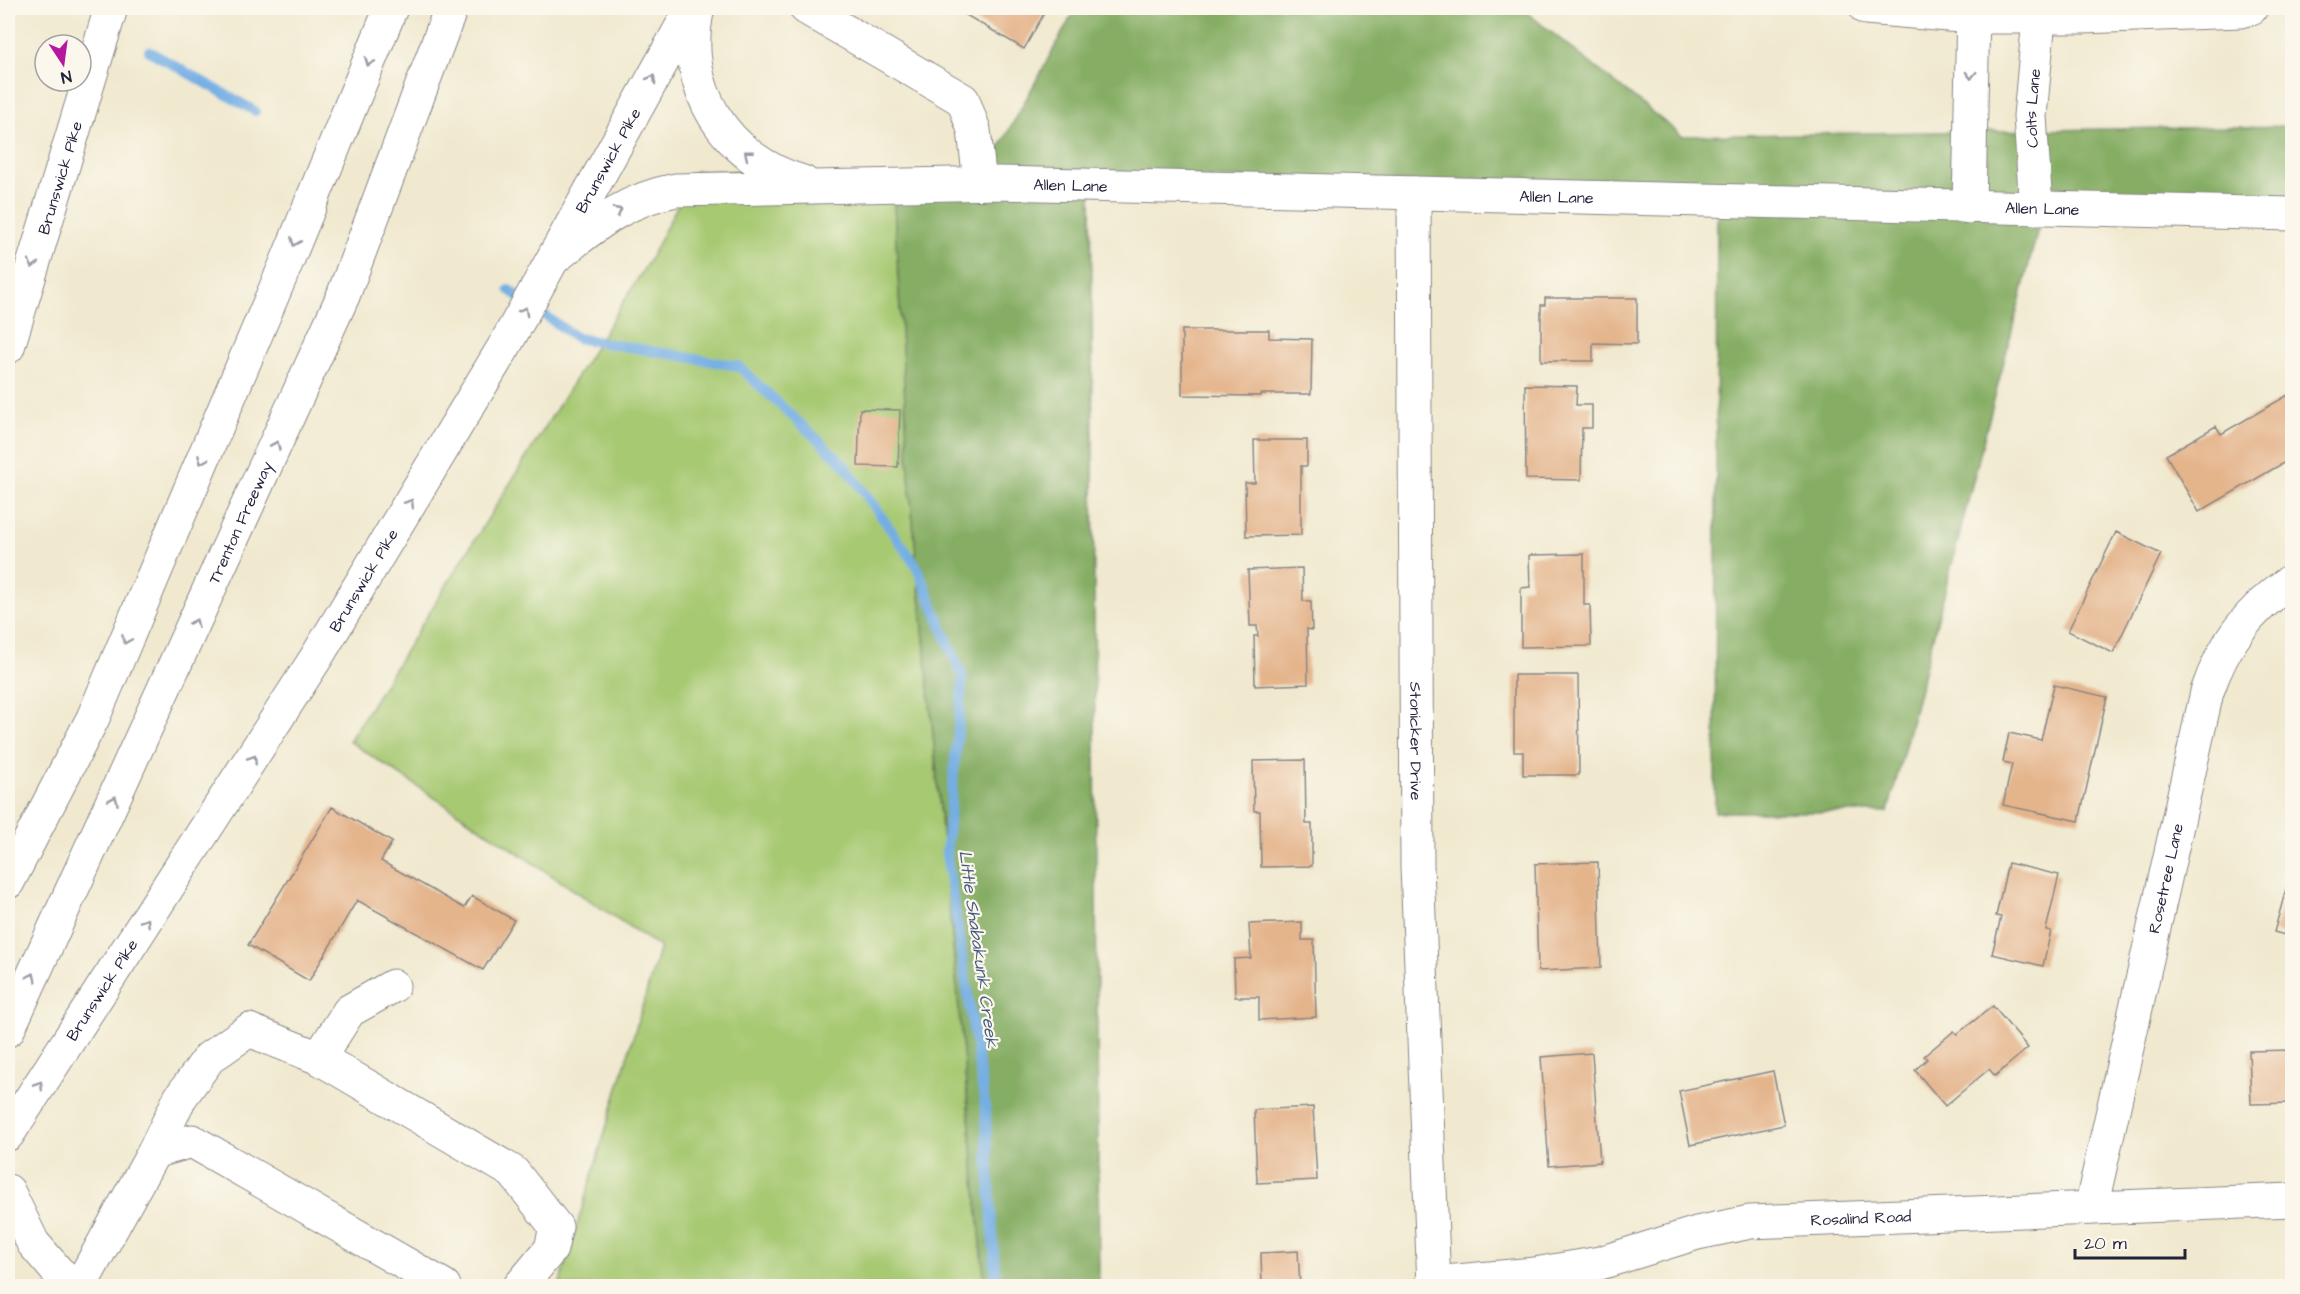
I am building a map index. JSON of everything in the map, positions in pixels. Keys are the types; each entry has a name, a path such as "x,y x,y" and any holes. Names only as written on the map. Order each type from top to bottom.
{"main road":[{"name":"Brunswick Pike","path":"8,347 111,8"},
{"path":"8,882 93,718 285,266 391,8"},
{"name":"Trenton Freeway","path":"8,1030 343,296 451,8"},
{"name":"Brunswick Pike","path":"8,1134 310,668 505,345 692,8"},
{"name":"Allen Lane","path":"698,8 693,27 695,63 704,95 722,129 747,155 780,176 819,187"},
{"path":"807,8 963,100 974,130 980,183"},
{"path":"1866,8 1972,12 2240,11 2251,8"},
{"path":"1969,207 1972,12"},
{"name":"Colts Lane","path":"2036,208 2030,116 2040,12"},
{"name":"Allen Lane","path":"548,268 611,214 650,195 676,190 980,183 2292,214"},
{"name":"Stonicker Drive","path":"1414,193 1416,867 1434,1285"},
{"name":"Rosetree Lane","path":"2091,1208 2214,669 2235,632 2263,601 2292,580"},
{"path":"319,1058 349,1011 393,986"},
{"path":"8,1191 33,1243 71,1282 154,1152 180,1098 209,1058 249,1030 319,1058 513,1172 556,1227 551,1249 520,1287"},
{"path":"154,1152 192,1141 444,1287"},
{"name":"Rosalind Road","path":"1434,1285 1535,1274 1600,1263 1697,1233 1750,1222 2292,1200"}],"green space":[{"path":"1076,8 1521,8 1682,136 2292,126 2292,199 2047,194 1888,812 1715,812 1717,188 1091,175 1099,1286 985,1286 910,490 893,185 980,183"},
{"path":"695,171 775,172 893,185 910,490 985,1286 559,1286 660,947 349,741 649,261"}],"building":[{"path":"954,8 1047,8 1024,49"},
{"path":"1545,298 1637,298 1637,344 1593,343 1593,361 1541,361 1541,305 1545,305"},
{"path":"1182,330 1269,330 1269,338 1312,339 1311,394 1182,395"},
{"path":"1525,385 1577,386 1576,405 1592,405 1592,428 1582,428 1581,480 1526,479"},
{"path":"2288,395 2292,402 2292,458 2199,512 2166,455 2216,426 2221,434"},
{"path":"860,409 900,410 898,467 858,466"},
{"path":"1254,440 1307,440 1307,466 1301,466 1301,535 1246,536 1245,483 1255,483"},
{"path":"2116,532 2161,554 2113,653 2068,631"},
{"path":"1584,554 1584,605 1590,605 1591,646 1521,647 1521,588 1530,587 1529,555"},
{"path":"1302,568 1303,601 1311,601 1312,630 1307,629 1308,684 1255,686 1254,636 1258,636 1257,626 1250,626 1248,570"},
{"path":"1514,675 1578,675 1579,775 1523,775 1523,752 1514,752"},
{"path":"2054,685 2107,697 2079,821 2003,805 2012,764 2003,762 2009,733 2041,740"},
{"path":"1305,760 1306,824 1312,824 1312,866 1261,867 1260,811 1254,811 1253,761"},
{"path":"332,807 392,842 381,861 464,908 472,896 514,920 483,970 357,900 309,981 248,945"},
{"path":"1598,862 1601,968 1538,971 1535,864"},
{"path":"2008,863 2059,875 2046,930 2051,931 2043,966 1992,954 2001,917 1996,916"},
{"path":"2292,868 2292,937 2274,932"},
{"path":"1302,922 1302,940 1314,940 1316,1017 1259,1020 1259,997 1235,997 1234,959 1251,958 1249,924"},
{"path":"1993,1006 2028,1048 1995,1076 1989,1069 1945,1106 1915,1070 1927,1059 1924,1056 1954,1031 1957,1034"},
{"path":"2292,1050 2292,1103 2251,1104 2249,1051"},
{"path":"1592,1053 1600,1162 1549,1166 1541,1057"},
{"path":"1773,1071 1784,1125 1690,1145 1679,1091"},
{"path":"1313,1107 1317,1180 1257,1183 1254,1110"},
{"path":"1298,1251 1300,1286 1262,1286 1261,1253"}],"waterway":[{"name":"Little Shabakunk Creek","path":"149,51 255,111"},
{"name":"Little Shabakunk Creek","path":"509,290 577,338 738,366 843,463 916,565 963,678 946,853 985,1105 996,1286"}]}
